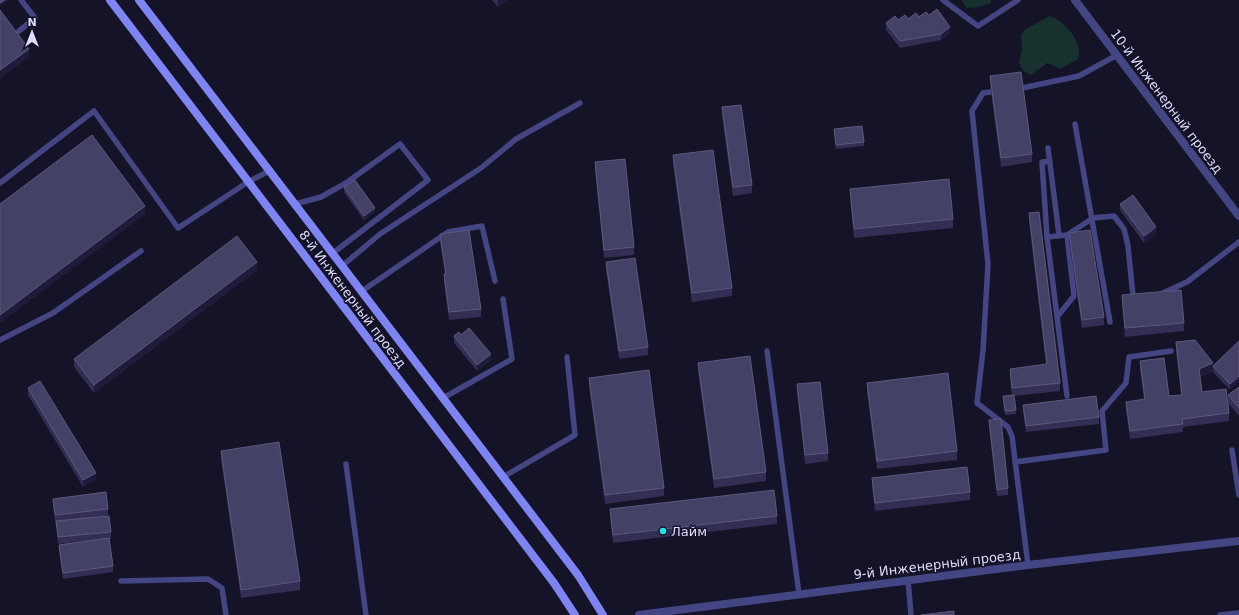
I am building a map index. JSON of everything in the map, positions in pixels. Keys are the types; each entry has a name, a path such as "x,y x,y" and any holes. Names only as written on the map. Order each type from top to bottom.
{"street":[{"name":"8-й Инженерный проезд","path":"110,0 554,583 575,615"},
{"name":"8-й Инженерный проезд","path":"139,0 578,575 603,615"},
{"name":"10-й Инженерный проезд","path":"1075,0 1239,216"},
{"name":"9-й Инженерный проезд","path":"639,615 1028,565 1239,541"}],"lane":[{"path":"19,31 36,18 21,0"},
{"path":"943,0 978,26 1018,0"},
{"path":"1022,88 1079,76 1117,55"},
{"path":"991,92 983,93 972,111 988,264 978,403 1008,427 1012,436 1028,565"},
{"path":"342,266 380,234 481,168 516,138 580,103"},
{"path":"0,183 94,111 178,228 269,170"},
{"path":"1075,124 1110,322"},
{"path":"295,204 321,196 346,183 400,144 428,180 333,253"},
{"path":"1048,148 1059,235"},
{"path":"1050,161 1042,162 1047,237 1067,396"},
{"path":"1047,237 1066,235 1092,218 1114,216 1124,229 1128,246 1133,296 1145,296"},
{"path":"362,291 448,232 482,226 496,281"},
{"path":"1057,317 1074,296 1066,235"},
{"path":"1158,294 1164,293 1187,282 1239,242"},
{"path":"0,340 53,313 141,251"},
{"path":"443,398 512,359 503,299"},
{"path":"767,351 800,594"},
{"path":"1015,462 1106,450 1102,411 1126,383 1129,357 1171,351"},
{"path":"503,477 575,435 567,357"},
{"path":"1232,450 1239,495"},
{"path":"346,464 366,615"},
{"path":"121,581 208,579 222,588 226,615"},
{"path":"908,580 911,615"},
{"path":"1220,615 1239,613"}],"green space":[{"path":"962,0 991,0 991,3 979,7 966,8"},
{"path":"1050,16 1062,23 1072,33 1078,46 1078,59 1060,69 1047,63 1031,75 1023,71 1019,63 1022,49 1021,36 1024,30"}],"building":[{"path":"937,9 950,27 941,34 900,41 886,23 895,16 898,20 905,15 908,19 916,13 919,17 926,12 929,15"},
{"path":"0,10 29,49 0,70"},
{"path":"1021,72 1032,154 1001,158 990,76"},
{"path":"741,105 752,185 733,187 722,107"},
{"path":"862,126 864,142 836,145 834,129"},
{"path":"92,135 145,206 0,315 0,204"},
{"path":"713,150 732,288 692,293 673,155"},
{"path":"625,159 634,247 604,250 595,162"},
{"path":"949,179 953,219 854,229 850,189"},
{"path":"355,180 375,208 364,216 344,187"},
{"path":"1133,195 1156,227 1144,236 1120,204"},
{"path":"1039,212 1060,383 1012,388 1010,369 1047,364 1029,213"},
{"path":"469,230 481,309 449,312 444,274 446,274 440,234"},
{"path":"1090,230 1104,317 1082,320 1069,233"},
{"path":"237,236 257,262 94,385 74,359"},
{"path":"635,258 648,347 619,351 606,262"},
{"path":"1181,290 1184,323 1125,328 1122,295"},
{"path":"469,328 491,354 477,365 454,336 459,332 461,335"},
{"path":"1195,340 1213,363 1199,369 1202,392 1226,389 1229,413 1182,419 1183,424 1130,431 1126,402 1145,399 1140,361 1164,358 1169,396 1182,395 1176,342"},
{"path":"1239,341 1239,376 1230,384 1213,366"},
{"path":"750,356 766,472 714,479 698,363"},
{"path":"649,370 664,488 605,495 589,378"},
{"path":"948,373 957,451 877,461 867,383"},
{"path":"40,381 96,473 83,480 28,388"},
{"path":"820,382 828,453 805,455 797,384"},
{"path":"1239,387 1239,408 1228,395"},
{"path":"1014,395 1016,410 1005,411 1003,396"},
{"path":"1096,396 1099,417 1026,426 1023,405"},
{"path":"1001,419 1008,488 997,490 989,420"},
{"path":"279,442 300,581 241,590 221,451"},
{"path":"967,467 970,492 875,503 872,478"},
{"path":"774,490 777,516 613,535 610,509"},
{"path":"106,492 108,509 55,515 53,499"},
{"path":"109,516 111,532 58,537 56,521"},
{"path":"109,538 113,566 63,573 59,545"},
{"path":"954,611 954,615 921,615"}],"place":[{"name":"Лайм","path":"663,531"}]}
